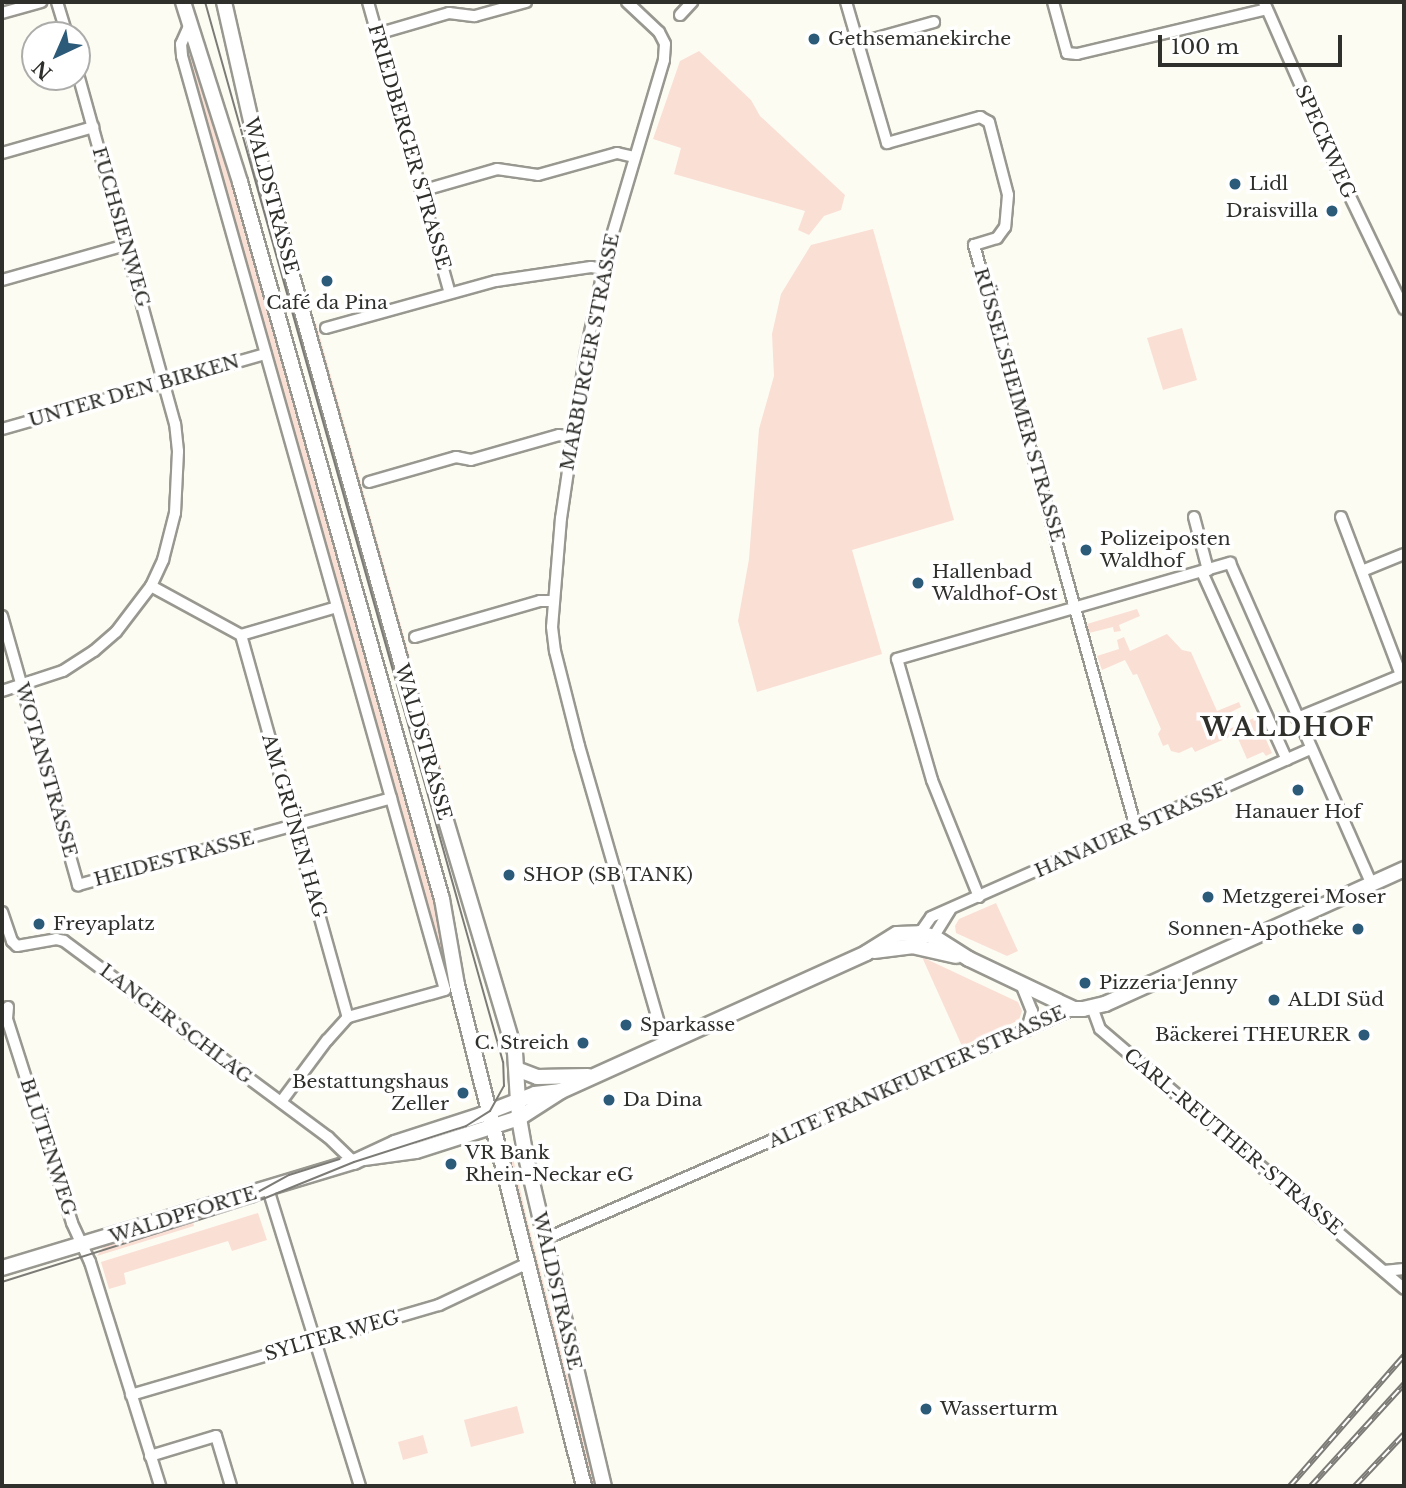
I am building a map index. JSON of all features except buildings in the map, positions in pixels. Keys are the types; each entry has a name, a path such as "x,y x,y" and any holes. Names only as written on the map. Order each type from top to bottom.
{"main road":[{"name":"WALDSTRASSE","path":"183,2 240,182 442,899 457,985 584,1486"},
{"name":"WALDSTRASSE","path":"224,2 263,173 519,1070 519,1118 604,1486"},
{"name":"ALTE FRANKFURTER STRASSE","path":"1074,1009 1092,1007 1404,869"},
{"path":"495,1128 543,1105 561,1091 866,953 897,934 926,939 1074,1009"},
{"path":"519,1070 537,1077 593,1076"},
{"path":"518,1100 541,1092 561,1091"},
{"name":"WALDPFORTE","path":"2,1268 359,1160 395,1143 518,1100"},
{"name":"WALDPFORTE","path":"359,1160 416,1151 495,1128"}],"street":[{"path":"2,13 40,2"},
{"path":"57,2 63,21"},
{"name":"FRIEDBERGER STRASSE","path":"368,2 450,293"},
{"path":"377,34 449,13 475,16 526,2"},
{"name":"MARBURGER STRASSE","path":"627,2 659,32 664,44 664,60 603,269 571,437 552,601 555,651 563,685 659,1024 668,1042"},
{"path":"680,15 692,2"},
{"name":"RÜSSELSHEIMER STRASSE","path":"846,2 887,143 980,117 989,122 1008,195 1005,227 997,238 974,245 1136,828"},
{"path":"1053,2 1067,53 1077,54 1265,6"},
{"name":"SPECKWEG","path":"1265,6 1404,309"},
{"path":"859,43 934,22"},
{"path":"190,23 181,44 182,56 445,990 348,1017 327,1040 281,1102"},
{"name":"FUCHSIENWEG","path":"2,691 22,687 62,671 94,652 128,618 151,586 171,536 177,485 176,424 83,91"},
{"path":"2,153 93,127"},
{"path":"421,191 497,169 538,175 617,153 634,156"},
{"path":"2,280 126,245"},
{"path":"326,328 450,293 539,272 591,267 603,269"},
{"name":"SPECKWEG","path":"1389,281 1404,293"},
{"name":"UNTER DEN BIRKEN","path":"2,429 266,354"},
{"path":"369,482 456,457 471,460 559,435 571,437"},
{"path":"1194,517 1205,571 1287,760"},
{"path":"1297,719 1403,674 1341,517"},
{"path":"1362,571 1404,554"},
{"path":"979,897 932,780 897,659 901,655 1230,563 1371,883"},
{"path":"151,586 240,635 337,607"},
{"path":"415,637 540,601 552,601"},
{"name":"WOTANSTRASSE","path":"2,616 78,885"},
{"name":"AM GRÜNEN HAG","path":"240,635 348,1017"},
{"name":"HANAUER STRASSE","path":"926,939 950,910 1311,749"},
{"name":"HEIDESTRASSE","path":"78,885 391,798"},
{"name":"LANGER SCHLAG","path":"2,912 6,936 17,946 57,939 64,941 359,1160"},
{"path":"1021,984 1032,1011 1027,1030"},
{"name":"BLÜTENWEG","path":"8,1007 7,1019 160,1486"},
{"name":"CARL-REUTHER-STRASSE","path":"1092,1007 1100,1029 1404,1289"},
{"name":"ALTE FRANKFURTER STRASSE","path":"545,1239 1074,1009"},
{"path":"268,1189 360,1486"},
{"name":"SYLTER WEG","path":"131,1395 439,1305 528,1263"},
{"path":"1384,1271 1404,1269"},
{"path":"150,1457 216,1436 231,1486"}],"shaded area":[{"path":"187,37 232,183 435,905 450,987 188,60"},
{"path":"699,51 751,100 760,116 845,195 841,210 824,216 809,235 798,230 805,211 674,174 681,148 653,139 680,61"},
{"path":"873,229 954,520 852,550 882,654 757,692 738,621 749,559 759,429 774,376 772,334 781,294 811,245"},
{"path":"316,323 443,775 435,761 312,324"},
{"path":"1182,328 1197,380 1163,390 1147,338"},
{"path":"1137,609 1140,616 1119,625 1121,631 1114,632 1113,627 1089,633 1087,624"},
{"path":"1167,634 1182,650 1191,652 1217,711 1239,702 1241,707 1221,717 1227,730 1256,717 1272,753 1266,756 1263,752 1247,759 1236,734 1195,752 1192,747 1179,753 1171,751 1168,744 1163,746 1158,734 1161,729 1137,674 1133,675 1125,660 1102,670 1097,656 1119,649 1117,640 1124,637 1130,651"},
{"path":"996,903 1018,951 1007,956 956,933 955,926 959,919"},
{"path":"922,957 1018,1002 1022,1011 1019,1020 962,1046"},
{"path":"513,1158 596,1486 592,1486 524,1220 510,1159"},
{"path":"258,1213 267,1240 232,1251 228,1241 124,1273 126,1284 109,1289 101,1262"},
{"path":"192,1218 194,1226 97,1256 105,1245"},
{"path":"517,1406 524,1433 471,1447 464,1420"},
{"path":"423,1435 428,1453 403,1460 398,1442"}],"tram line":[{"path":"2,1282 253,1203 354,1162 466,1126 490,1111 504,1086 503,1062 205,2"},
{"path":"247,1198 289,1175 340,1159"}],"railway":[{"path":"1290,1486 1404,1356"},
{"path":"1311,1486 1404,1384"},
{"path":"1355,1486 1404,1434"}],"place":[{"name":"Gethsemanekirche","path":"814,39"},
{"name":"Lidl","path":"1235,184"},
{"name":"Draisvilla","path":"1332,211"},
{"name":"Café da Pina","path":"327,281"},
{"name":"Polizeiposten Waldhof","path":"1086,550"},
{"name":"Hallenbad Waldhof-Ost","path":"918,583"},
{"name":"Hanauer Hof","path":"1298,790"},
{"name":"SHOP (SB TANK)","path":"509,875"},
{"name":"Metzgerei Moser","path":"1208,897"},
{"name":"Freyaplatz","path":"39,924"},
{"name":"Sonnen-Apotheke","path":"1358,929"},
{"name":"Pizzeria Jenny","path":"1085,983"},
{"name":"ALDI Süd","path":"1274,1000"},
{"name":"Sparkasse","path":"626,1025"},
{"name":"Bäckerei THEURER","path":"1364,1035"},
{"name":"C. Streich","path":"583,1043"},
{"name":"Bestattungshaus Zeller","path":"463,1093"},
{"name":"Da Dina","path":"609,1100"},
{"name":"VR Bank Rhein-Neckar eG","path":"451,1164"},
{"name":"Wasserturm","path":"926,1409"}],"district":[{"name":"WALDHOF","path":"1288,728"}]}
